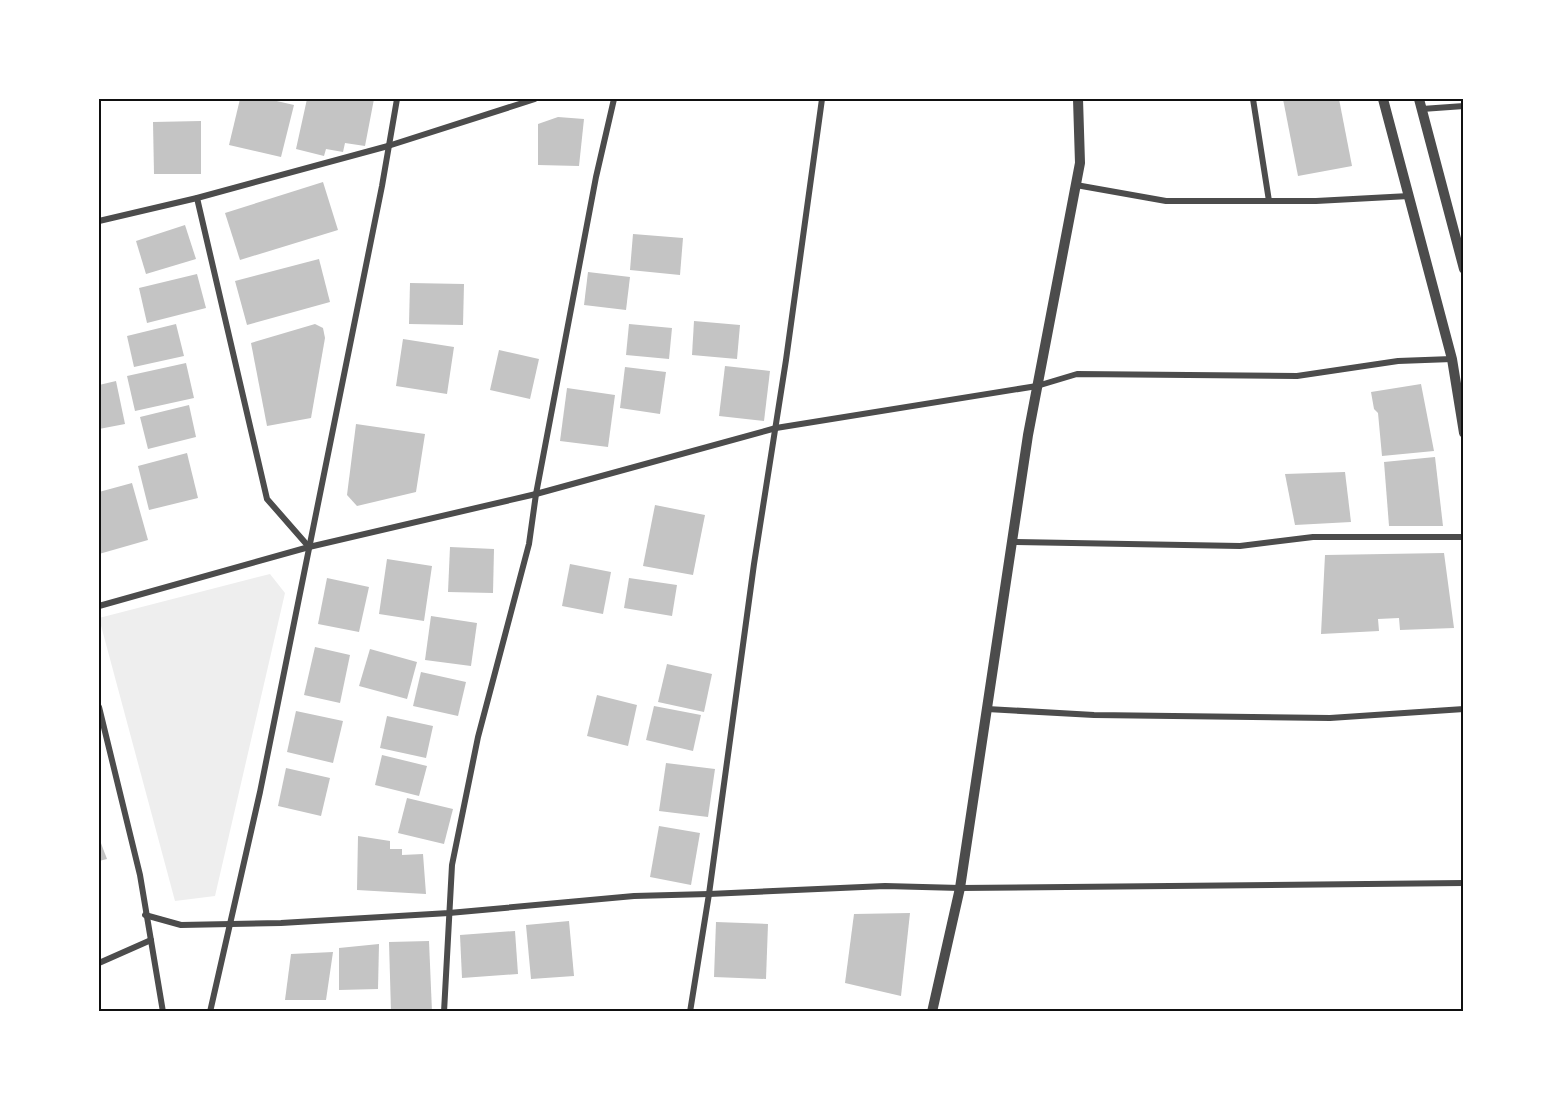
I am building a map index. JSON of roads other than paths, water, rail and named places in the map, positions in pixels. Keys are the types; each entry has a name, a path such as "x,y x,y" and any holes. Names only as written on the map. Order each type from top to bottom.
{"street":[{"path":"210,1012 260,792 382,186 397,99"},
{"path":"99,221 197,198 388,146 535,99"},
{"path":"444,1012 452,865 478,737 528,544 596,177 614,99"},
{"path":"690,1012 709,894 754,564 776,428 822,99"},
{"path":"932,1012 960,888 1037,386 1080,163 1078,99"},
{"path":"1253,99 1269,201"},
{"path":"1383,99 1452,359 1464,433"},
{"path":"1464,106 1420,104 1464,269"},
{"path":"1076,185 1166,201 1316,201 1409,196"},
{"path":"197,198 267,499 309,547"},
{"path":"99,606 309,547 536,494 776,428 1037,386 1077,374 1297,376 1398,361 1452,359"},
{"path":"1012,542 1240,546 1314,537 1464,537"},
{"path":"99,707 140,875 163,1012"},
{"path":"987,709 1094,715 1330,718 1464,709"},
{"path":"145,915 181,925 229,925 449,913 633,896 885,886 960,888 1464,883"},
{"path":"99,963 151,940"}]}
